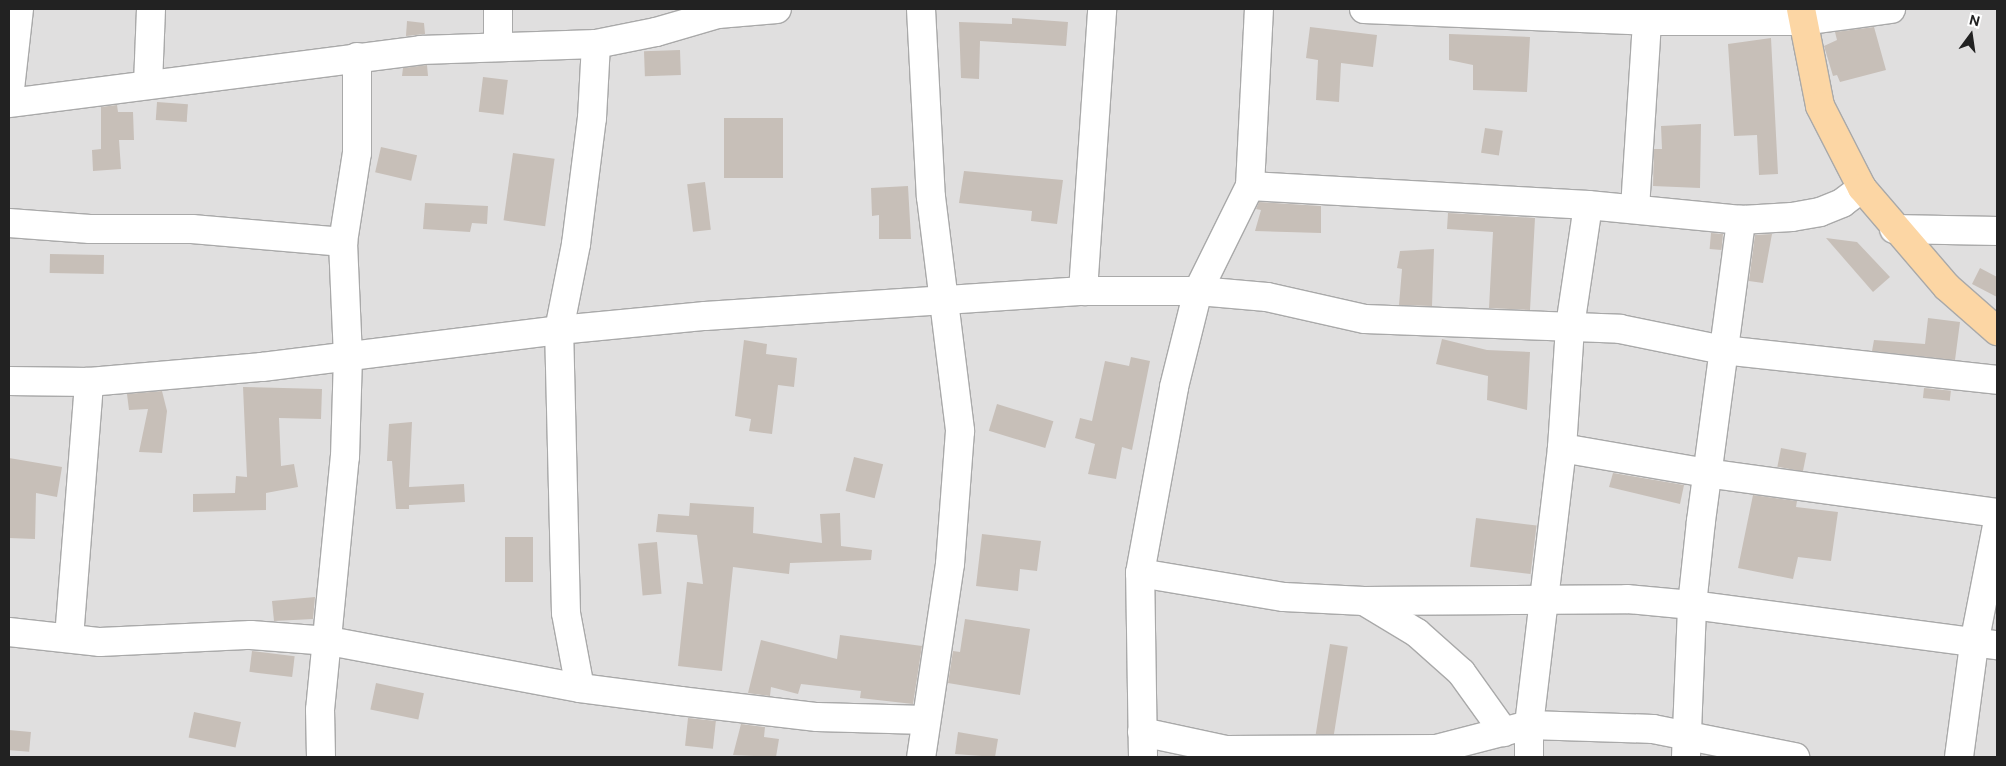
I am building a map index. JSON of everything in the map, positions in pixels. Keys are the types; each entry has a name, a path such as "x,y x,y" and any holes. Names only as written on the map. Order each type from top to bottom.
{"main road":[{"path":"1802,15 1820,106 1862,188 1894,229 1947,287 1997,331"}],"street":[{"path":"9,98 20,9"},
{"path":"148,84 151,9"},
{"path":"498,9 498,45"},
{"path":"9,103 357,57 498,45 596,44 656,32 718,14 777,9"},
{"path":"921,9 931,198 942,301 960,431 950,564 921,757"},
{"path":"1083,291 1102,9"},
{"path":"1260,9 1250,186 1198,291 1174,387 1140,573 1142,751 1436,749 1516,728 1654,729 1687,747 1795,757"},
{"path":"1364,9 1448,11 1647,21 1802,15 1890,9"},
{"path":"1635,208 1647,21"},
{"path":"580,688 566,614 559,330 576,244 592,118 596,44"},
{"path":"321,757 320,710 329,642 332,571 345,457 348,357 343,242 357,153 357,57"},
{"path":"1250,186 1635,208 1741,220 1792,217 1820,212 1842,203 1862,188"},
{"path":"1516,728 1544,602 1562,448 1570,326 1588,205"},
{"path":"1687,747 1692,605 1706,473 1741,220"},
{"path":"9,223 90,228 192,229 343,242"},
{"path":"1894,229 1997,231"},
{"path":"9,381 89,382 348,357 559,330 704,316 1083,291 1198,291 1267,297 1365,319 1620,329 1723,350 1997,380"},
{"path":"69,638 89,382"},
{"path":"1562,448 1706,473 1997,513"},
{"path":"1959,757 1985,645 1997,526"},
{"path":"1140,573 1284,597 1364,601 1544,602 1627,599 1692,605 1985,645"},
{"path":"1364,601 1417,633 1461,672 1516,728 1529,757"},
{"path":"9,632 100,642 251,636 329,642 580,688 817,717 926,720"}],"shaded area":[{"path":"9,9 1997,9 1997,757 9,757"}],"building":[{"path":"1012,18 1068,22 1066,46 980,41 979,79 961,78 959,22 1012,24"},
{"path":"407,21 424,23 425,34 406,36"},
{"path":"1310,27 1377,35 1373,67 1341,63 1339,102 1316,100 1318,60 1306,58"},
{"path":"1874,27 1886,70 1840,82 1837,75 1833,76 1824,46 1837,40 1835,32"},
{"path":"1449,34 1530,37 1527,92 1473,90 1473,65 1449,60"},
{"path":"1771,38 1778,174 1759,175 1757,135 1734,136 1728,44"},
{"path":"680,50 681,75 645,76 644,51"},
{"path":"427,65 428,76 402,76 403,68"},
{"path":"483,77 508,80 504,115 479,112"},
{"path":"157,102 188,104 187,122 156,120"},
{"path":"117,105 118,112 133,112 134,140 119,140 121,169 93,171 92,150 101,149 101,107"},
{"path":"724,118 783,118 783,178 724,178"},
{"path":"1701,124 1700,188 1653,186 1654,149 1662,149 1661,126"},
{"path":"1485,128 1503,131 1499,156 1481,153"},
{"path":"381,147 417,155 411,181 375,172"},
{"path":"513,153 555,159 545,226 504,220"},
{"path":"964,171 1063,180 1057,224 1031,221 1032,211 959,203"},
{"path":"705,182 711,230 693,232 687,184"},
{"path":"908,186 911,239 879,239 879,215 872,216 871,188"},
{"path":"1259,202 1321,206 1321,233 1255,231 1261,210 1256,209"},
{"path":"425,203 488,206 487,224 472,223 470,232 423,229"},
{"path":"1448,213 1535,218 1530,310 1489,308 1493,232 1447,229"},
{"path":"1711,233 1723,234 1722,250 1710,249"},
{"path":"1772,234 1763,283 1749,281 1755,235"},
{"path":"1826,238 1857,242 1890,277 1873,292"},
{"path":"1434,249 1432,306 1399,305 1402,269 1397,268 1400,251"},
{"path":"50,254 104,255 104,274 50,273"},
{"path":"1980,268 1997,277 1997,297 1972,284"},
{"path":"1928,318 1960,322 1955,360 1872,351 1874,340 1925,344"},
{"path":"1442,339 1487,350 1530,352 1527,410 1487,400 1488,376 1436,364"},
{"path":"744,340 767,344 766,354 797,358 794,387 778,385 772,434 749,431 751,419 735,416"},
{"path":"1131,357 1150,361 1132,450 1122,447 1116,479 1088,474 1095,444 1075,438 1080,418 1092,421 1105,361 1129,366"},
{"path":"243,387 322,389 321,419 279,418 281,466 294,464 298,487 266,493 266,510 193,512 193,494 235,493 236,476 247,477"},
{"path":"1924,388 1951,391 1950,401 1923,398"},
{"path":"162,391 167,411 162,453 139,452 148,409 129,410 127,394"},
{"path":"997,404 1053,421 1045,448 989,431"},
{"path":"412,422 409,487 464,484 465,502 409,505 409,509 396,509 392,461 387,461 389,424"},
{"path":"1781,448 1807,453 1803,472 1777,467"},
{"path":"854,457 883,464 875,498 846,491"},
{"path":"9,458 62,467 57,497 36,493 35,539 9,538"},
{"path":"1613,473 1684,485 1680,504 1609,487"},
{"path":"1753,495 1797,501 1796,507 1838,512 1831,561 1798,557 1793,579 1738,568"},
{"path":"690,503 754,507 753,533 822,543 820,514 840,513 841,546 872,550 871,560 790,563 789,574 733,567 722,671 678,666 687,582 703,584 697,535 656,532 658,514 689,516"},
{"path":"1476,518 1537,525 1531,574 1470,567"},
{"path":"982,534 1041,541 1037,571 1020,569 1018,591 976,586"},
{"path":"505,537 533,537 533,582 505,582"},
{"path":"657,542 662,594 643,595 638,544"},
{"path":"315,597 313,619 274,621 272,601"},
{"path":"965,619 1030,629 1020,695 948,683 953,651 960,652"},
{"path":"840,635 922,646 913,704 860,698 861,691 801,684 798,694 771,687 770,696 748,693 761,640 837,659"},
{"path":"1330,644 1348,647 1334,737 1316,734"},
{"path":"252,651 295,656 292,677 249,672"},
{"path":"376,683 424,693 418,720 370,709"},
{"path":"194,712 241,722 236,747 189,737"},
{"path":"688,718 716,721 713,749 685,746"},
{"path":"741,724 765,727 764,737 779,739 776,757 733,755"},
{"path":"9,730 31,732 29,752 9,750"},
{"path":"958,732 998,739 995,757 955,754"}]}
